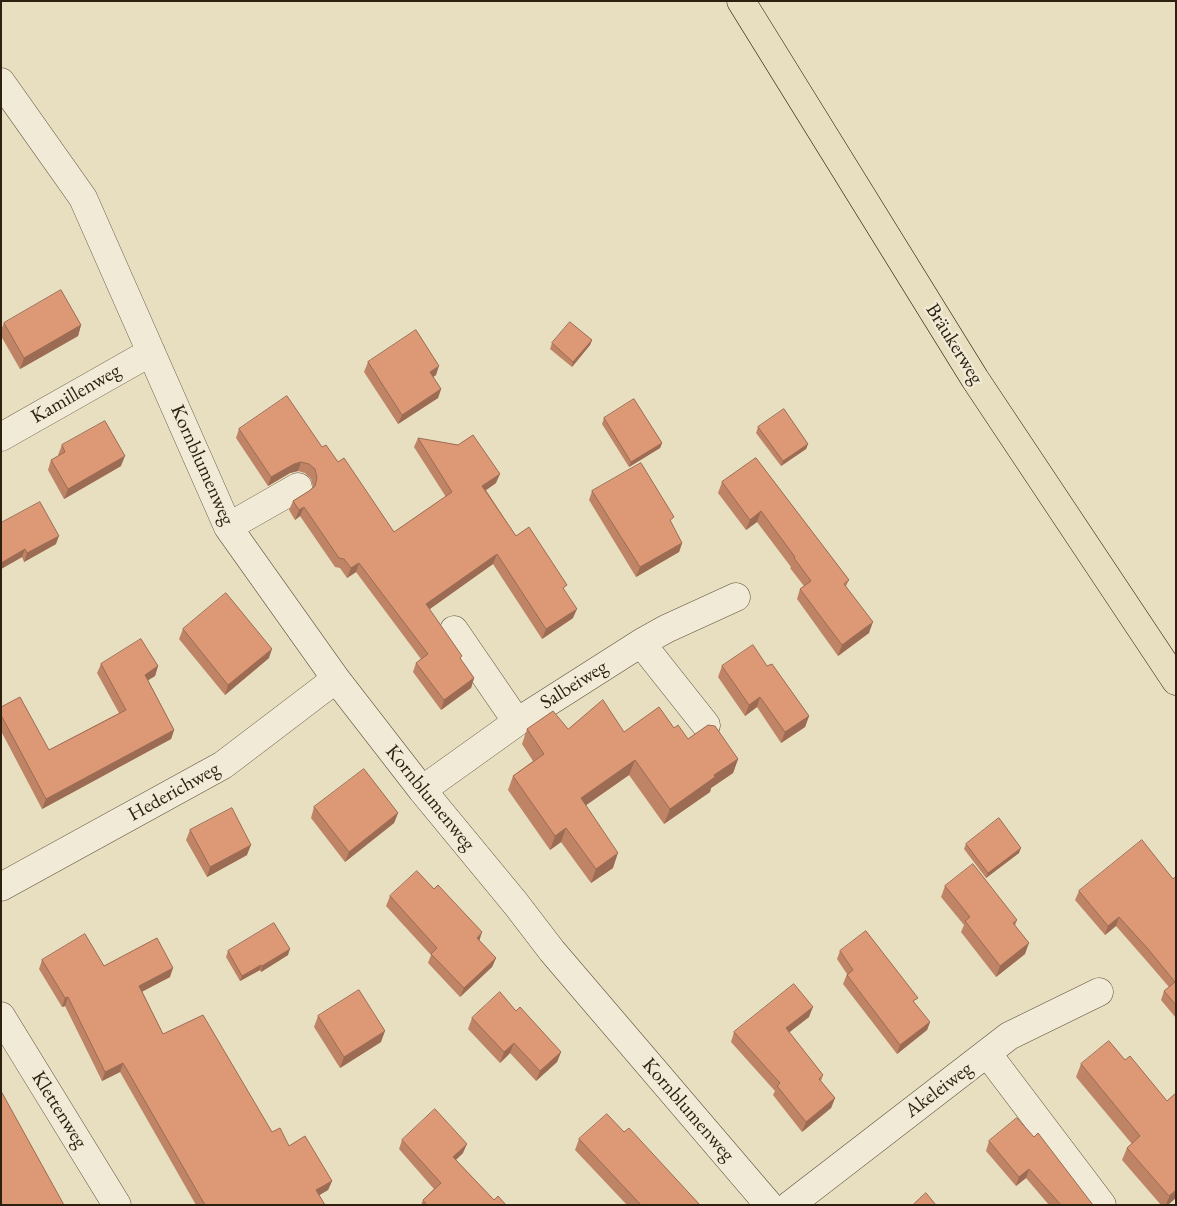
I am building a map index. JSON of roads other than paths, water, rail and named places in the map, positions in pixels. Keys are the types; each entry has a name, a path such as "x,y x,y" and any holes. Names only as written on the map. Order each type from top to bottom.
{"main road":[{"name":"Bräukerweg","path":"741,1 974,378 1176,681"}],"street":[{"name":"Kornblumenweg","path":"1,82 83,198 228,527 336,679 422,790 516,904 552,951 770,1205"},
{"name":"Kamillenweg","path":"1,437 151,352"},
{"path":"228,527 298,487"},
{"name":"Salbeiweg","path":"422,790 517,722 640,643 736,597"},
{"path":"454,630 517,722"},
{"path":"640,643 706,725"},
{"name":"Hederichweg","path":"1,887 223,765 336,679"},
{"name":"Akeleiweg","path":"790,1205 1009,1036 1098,992"},
{"name":"Klettenweg","path":"1,1016 117,1205"},
{"path":"987,1054 1102,1205"}]}
